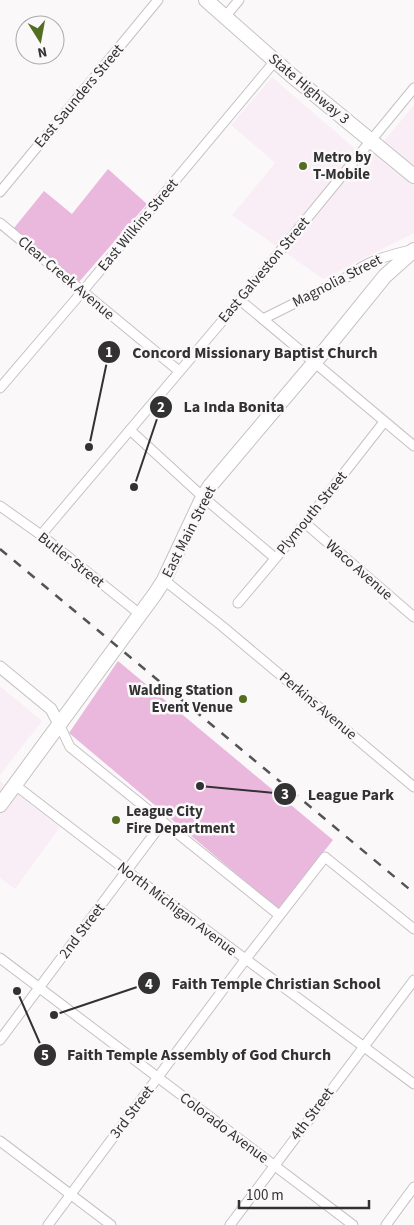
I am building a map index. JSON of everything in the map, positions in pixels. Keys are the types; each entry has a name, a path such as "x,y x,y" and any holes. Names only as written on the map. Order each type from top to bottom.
{"main road":[{"name":"State Highway 3","path":"206,0 275,61 414,176"},
{"name":"East Main Street","path":"0,805 58,724 141,615 164,580 210,486 385,276 414,249"}],"street":[{"name":"East Saunders Street","path":"0,192 158,0"},
{"path":"225,17 239,0"},
{"name":"East Wilkins Street","path":"0,388 275,61"},
{"name":"East Galveston Street","path":"41,535 240,300 414,88"},
{"name":"Clear Creek Avenue","path":"0,223 179,371"},
{"name":"Magnolia Street","path":"263,319 349,276 358,268 388,256 414,249"},
{"path":"240,300 414,446"},
{"name":"Plymouth Street","path":"238,603 305,523 384,422"},
{"path":"130,430 203,497 275,558"},
{"name":"Butler Street","path":"0,506 41,535 141,615"},
{"name":"Waco Avenue","path":"305,523 414,617"},
{"name":"Perkins Avenue","path":"164,580 222,626 414,787"},
{"path":"0,667 51,709 70,747 279,915"},
{"name":"North Michigan Avenue","path":"15,785 245,960 414,1084"},
{"name":"2nd Street","path":"0,1040 163,822"},
{"name":"3rd Street","path":"48,1225 245,960 325,857 414,929"},
{"name":"Colorado Avenue","path":"0,958 353,1225"},
{"name":"4th Street","path":"230,1225 414,980"},
{"path":"0,1141 110,1225"},
{"path":"386,1225 414,1187"}],"shaded area":[{"path":"272,77 368,160 414,105 414,233 323,279 232,215 275,163 231,125"},
{"path":"108,169 147,204 79,282 14,228 44,191 72,214"},
{"path":"118,661 333,840 278,909 69,733"},
{"path":"0,686 42,721 0,775"},
{"path":"0,781 60,827 15,889 0,878"}],"railway":[{"path":"0,549 414,893"}],"place":[{"name":"Metro by T-Mobile","path":"303,166"},
{"name":"Concord Missionary Baptist Church","path":"89,447"},
{"name":"La Inda Bonita","path":"134,487"},
{"name":"Walding Station Event Venue","path":"243,699"},
{"name":"League Park","path":"200,786"},
{"name":"League City Fire Department","path":"116,820"},
{"name":"Faith Temple Assembly of God Church","path":"17,991"},
{"name":"Faith Temple Christian School","path":"54,1015"}]}
